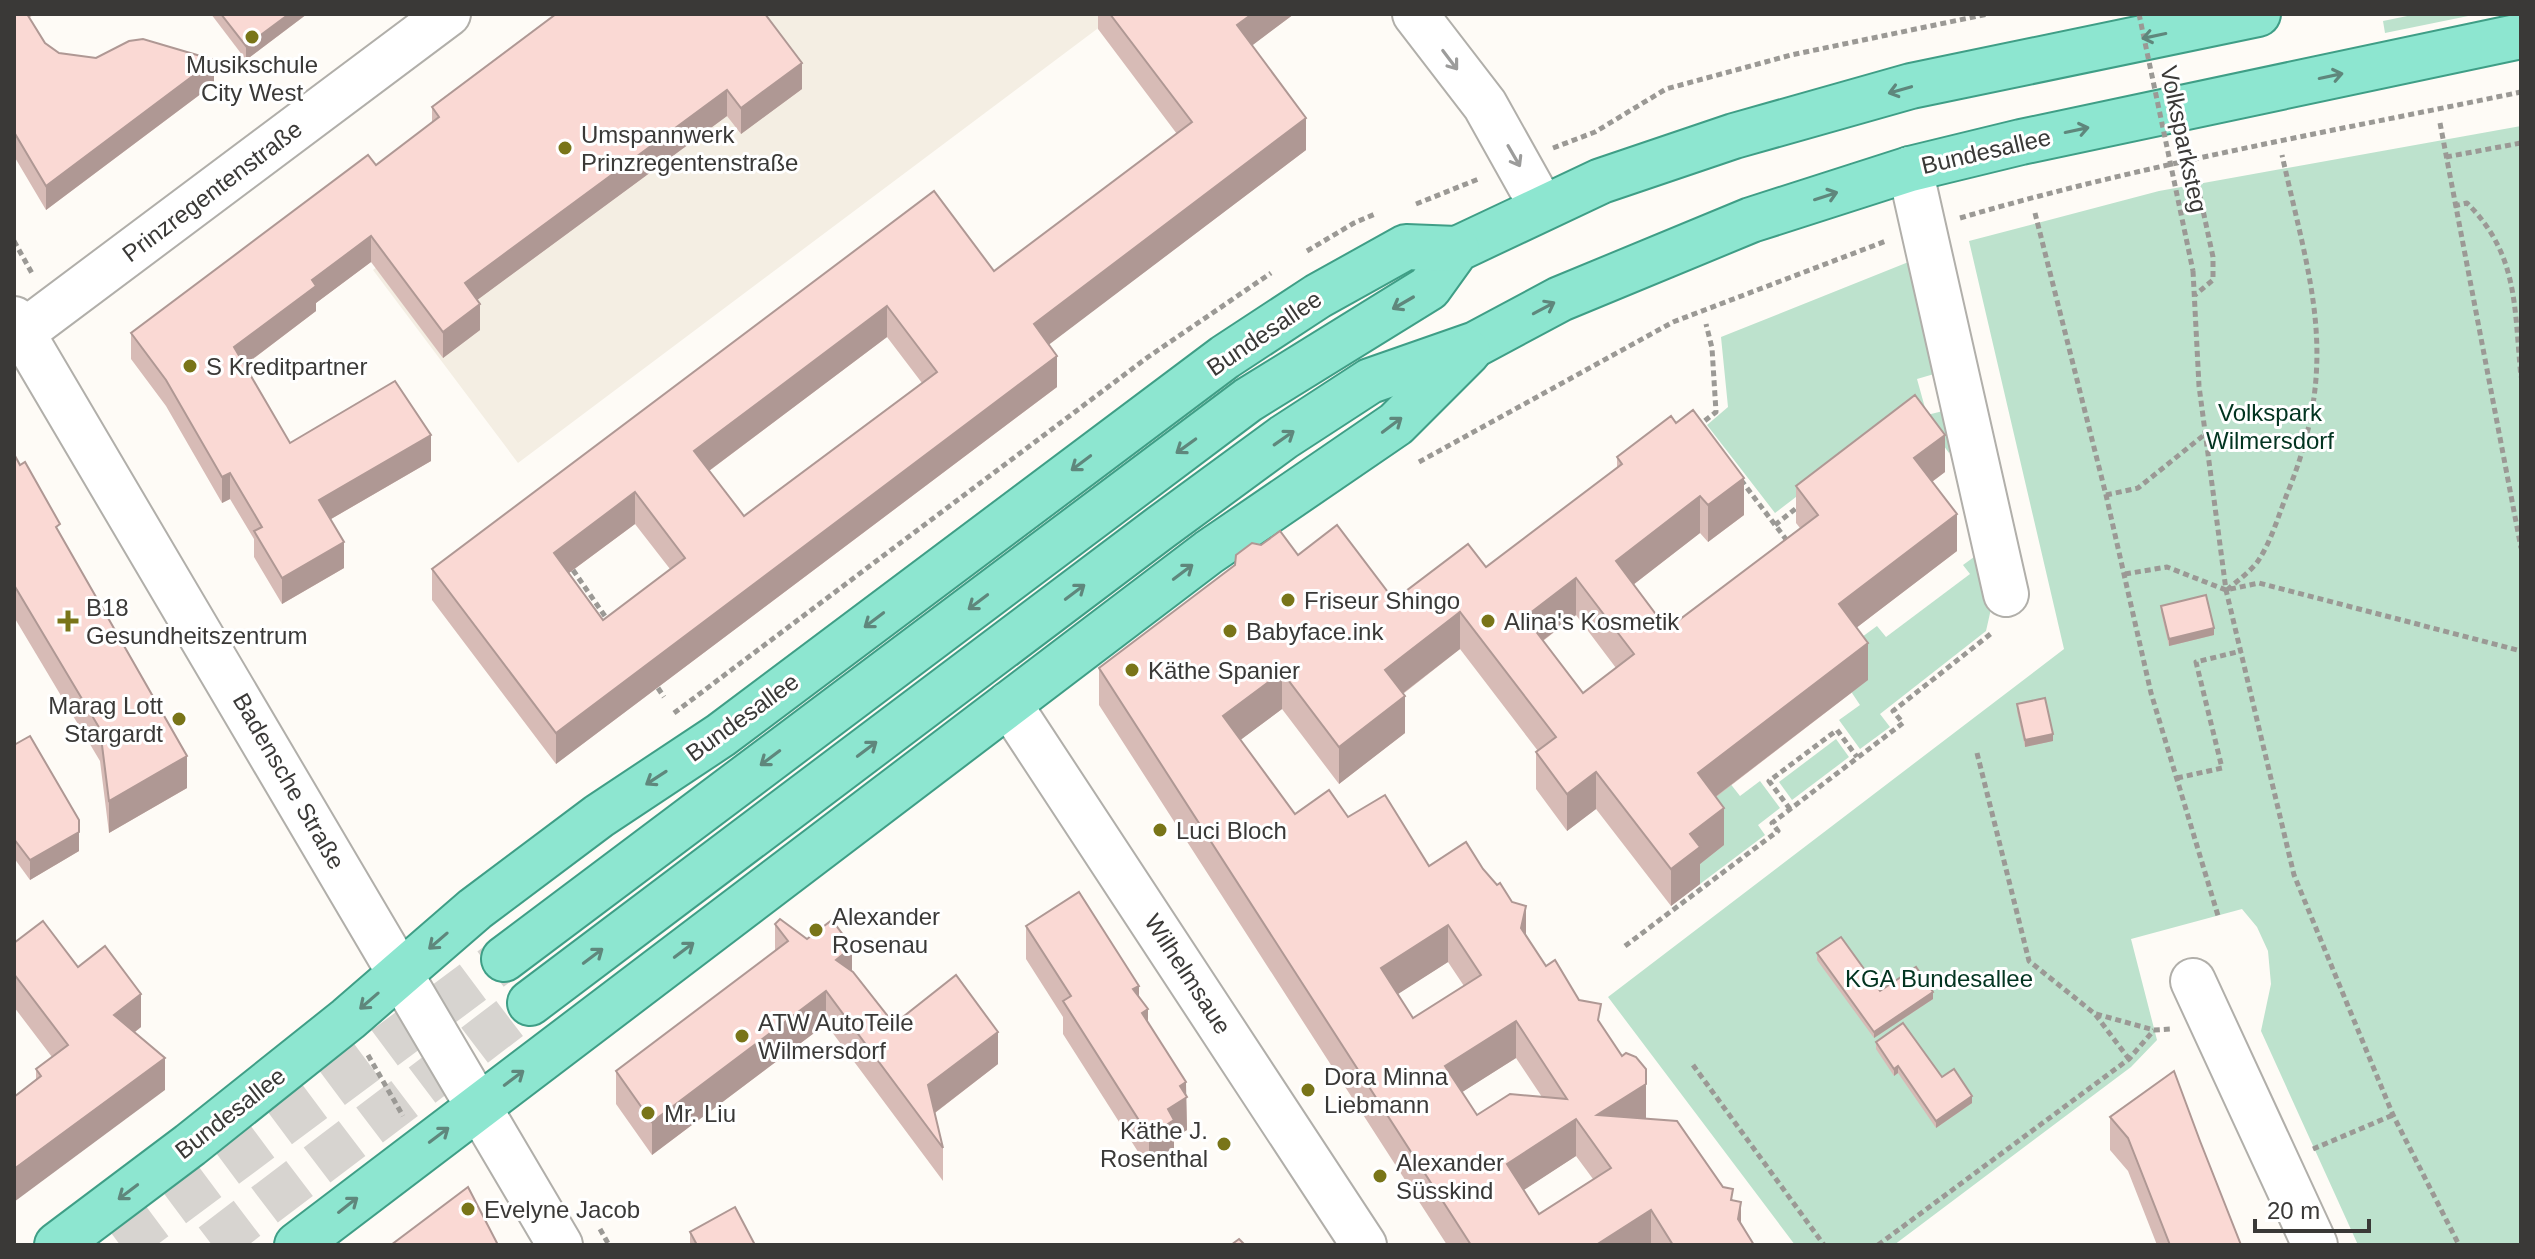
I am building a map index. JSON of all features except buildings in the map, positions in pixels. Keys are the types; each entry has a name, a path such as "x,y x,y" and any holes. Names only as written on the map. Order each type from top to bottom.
{"main road":[{"name":"Bundesallee","path":"504,959 1248,400 1429,288 1457,249 1542,207 1647,163 1911,86 2258,14"},
{"name":"Bundesallee","path":"530,1003 1284,437 1370,381 1476,344 1560,299 1751,220 1910,169 2021,142 2521,36"},
{"name":"Bundesallee","path":"57,1245 190,1145 475,909 599,816 721,735 1225,357 1318,296 1406,247 1457,249"},
{"name":"Bundesallee","path":"297,1245 1209,552 1396,424 1476,344"}],"street":[{"name":"Prinzregentenstraße","path":"17,331 448,14"},
{"path":"1415,14 1485,105 1542,207"},
{"path":"1910,169 2006,594"},
{"name":"Badensche Straße","path":"17,331 560,1245"},
{"name":"Wilhelmsaue","path":"1009,704 1364,1245"},
{"path":"2193,981 2315,1245"}],"path":[{"path":"1560,145 1595,132 1666,89 1791,55 1988,14"},
{"name":"Volksparksteg","path":"2139,14 2193,271 2205,435 2226,590 2294,875 2393,1115 2459,1245"},
{"path":"1412,467 1673,322 1924,229 2031,197 2521,92"},
{"path":"2440,123 2521,548"},
{"path":"2446,157 2521,143"},
{"path":"2226,590 2258,561 2265,547 2298,468 2317,391 2319,353 2313,300 2282,155"},
{"path":"2194,296 2213,280 2213,257 2195,173"},
{"path":"2454,206 2467,203 2489,225 2504,253 2511,281 2521,377"},
{"path":"2035,213 2106,495 2151,693 2219,919"},
{"path":"14,241 21,254"},
{"path":"1687,435 1716,412 1712,348 1706,324"},
{"path":"1699,426 1708,438"},
{"path":"2106,495 2138,488 2205,435"},
{"path":"1737,475 1794,549"},
{"path":"1775,525 1800,505"},
{"path":"2125,574 2167,567 2226,590 2259,583 2521,651"},
{"path":"573,570 612,627"},
{"path":"1625,946 1778,831 1772,823 1903,723 1893,711 1994,631 2006,594"},
{"path":"2177,778 2222,768 2196,662 2241,651"},
{"path":"658,688 664,697"},
{"path":"1790,809 1769,781 1837,730 1857,757"},
{"path":"1977,753 2029,961 2095,1014 2129,1059"},
{"path":"2095,1014 2154,1030 2170,1029"},
{"path":"1878,1245 2129,1059 2154,1030"},
{"path":"362,1043 404,1119"},
{"path":"1693,1065 1824,1245"},
{"path":"2302,1153 2393,1115"}],"shaded area":[{"path":"592,14 1117,14 518,463 373,270 417,236"}],"green space":[{"path":"2417,14 2478,14 2385,33 2383,21"},
{"name":"Volkspark Wilmersdorf","path":"2521,126 2521,1245 2358,1245 2261,1031 2271,984 2268,951 2257,927 2242,909 2131,939 2157,1040 2131,1067 1894,1245 1795,1245 1608,997 2064,649 1969,241 2159,191"},
{"path":"1916,259 1941,372 1917,379 1927,415 1951,409 1957,439 1949,453 1915,406 1775,513 1707,425 1728,407 1721,337"},
{"path":"1985,549 1993,600 1986,631 1880,714 1890,727 1860,749 1839,720 1860,705 1852,693 1862,637 1877,626 1886,637 1970,574 1963,565"},
{"path":"1836,739 1849,757 1792,800 1779,782"},
{"path":"1718,768 1740,796 1760,781 1780,808 1758,825 1765,835 1700,884 1690,871 1685,793"}],"tunnel":[{"path":"120,1245 504,959"},
{"path":"212,1245 530,1003"}],"place":[{"name":"Musikschule City West","path":"252,37"},
{"name":"Umspannwerk Prinzregentenstraße","path":"565,148"},
{"name":"S Kreditpartner","path":"190,366"},
{"name":"Friseur Shingo","path":"1288,600"},
{"name":"B18 Gesundheitszentrum","path":"68,621"},
{"name":"Alina's Kosmetik","path":"1488,621"},
{"name":"Babyface.ink","path":"1230,631"},
{"name":"Käthe Spanier","path":"1132,670"},
{"name":"Marag Lott Stargardt","path":"179,719"},
{"name":"Luci Bloch","path":"1160,830"},
{"name":"Alexander Rosenau","path":"816,930"},
{"name":"ATW AutoTeile Wilmersdorf","path":"742,1036"},
{"name":"Dora Minna Liebmann","path":"1308,1090"},
{"name":"Mr. Liu","path":"648,1113"},
{"name":"Käthe J. Rosenthal","path":"1224,1144"},
{"name":"Alexander Süsskind","path":"1380,1176"},
{"name":"Evelyne Jacob","path":"468,1209"}],"park label":[{"name":"KGA Bundesallee","path":"1939,978"}]}
